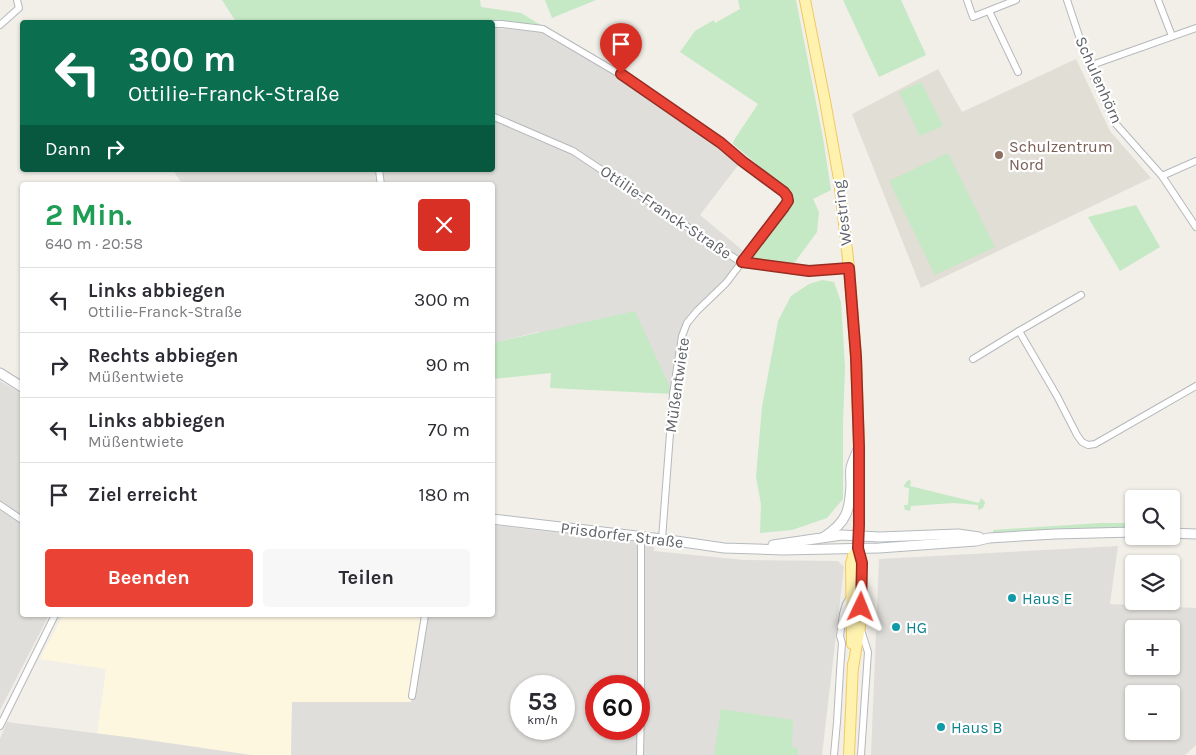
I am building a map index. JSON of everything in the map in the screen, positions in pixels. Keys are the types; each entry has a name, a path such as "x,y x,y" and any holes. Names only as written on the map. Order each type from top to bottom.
{"main road":[{"name":"Westring","path":"805,0 835,157 849,268 856,357 859,447 858,548 862,563 860,626 853,668"},
{"path":"0,373 20,385"},
{"path":"823,537 836,528 844,519 849,509 851,468 859,447"},
{"name":"Prisdorfer Straße","path":"495,519 724,548 783,550 879,548 976,541 990,538 1125,532"},
{"path":"1180,533 1196,534"},
{"name":"Prisdorfer Straße","path":"751,549 842,535 880,537 958,534 990,538"},
{"name":"Westring","path":"849,755 853,668 851,564 858,548"}],"street":[{"path":"0,25 19,8 17,0"},
{"path":"966,0 972,17 1016,0"},
{"name":"Schulenhörn","path":"1067,0 1089,66 1115,123 1162,176 1196,227"},
{"path":"1158,0 1172,36"},
{"path":"989,11 1018,72"},
{"name":"Müßentwiete","path":"495,24 543,29 633,82 721,143 787,196 788,201 726,283 696,311 687,323 682,336 673,394 662,539"},
{"path":"1089,66 1196,28"},
{"name":"Ottilie-Franck-Straße","path":"495,117 573,151 742,262 809,271 849,268"},
{"path":"1162,176 1196,161"},
{"path":"973,359 1081,295"},
{"path":"1019,331 1057,396 1077,435 1082,442 1088,445 1095,444 1196,386"},
{"path":"0,505 20,519"},
{"path":"640,755 641,537"},
{"path":"834,755 838,722 842,643 840,636 843,614 846,604 852,595"},
{"path":"0,726 54,617"},
{"path":"412,696 425,617"},
{"path":"860,626 868,652 862,755"}],"shaded area":[{"path":"495,28 540,32 619,78 739,164 700,215 747,254 692,320 678,358 673,394 538,332 495,343 495,182 181,182 174,172 495,172"},
{"name":"Schulzentrum Nord","path":"1076,59 1110,131 1151,178 921,288 852,114 938,69 962,112"},
{"path":"0,381 20,393 20,617 48,617 0,710"},
{"path":"495,525 654,544 654,551 744,560 838,561 844,567 822,755 291,755 292,702 411,702 427,617 495,617"},
{"path":"1118,546 1110,604 1125,605 1125,610 1180,610 1180,607 1196,608 1196,745 1185,755 871,755 879,559"},
{"path":"62,617 427,617 411,702 292,702 291,755 251,755 97,734 106,669 40,659"},
{"path":"7,722 251,755 0,755 0,739"}],"green space":[{"path":"222,0 480,0 481,7 521,13 544,27 495,22 495,20 235,20"},
{"path":"545,0 596,0 552,18"},
{"path":"738,0 796,0 823,138 831,190 813,199 819,212 817,232 792,266 751,260 786,210 793,195 733,144 758,104 680,52 695,31 714,20 715,23 740,9"},
{"path":"843,0 901,0 926,55 879,77"},
{"path":"921,82 943,126 920,136 899,92"},
{"path":"948,153 995,247 935,275 889,181"},
{"path":"1136,205 1160,247 1120,271 1088,217"},
{"path":"822,280 834,282 841,302 845,367 843,499 827,518 792,530 760,533 761,504 756,477 762,407 778,321 791,296 809,284"},
{"path":"635,311 673,394 550,388 551,373 495,379 495,342"},
{"path":"909,480 911,481 910,486 979,503 981,498 985,503 983,508 978,510 978,505 953,503 911,506 910,511 905,510 904,505 908,505 909,488 904,486"},
{"path":"1125,523 1125,528 1062,529 1018,533 1018,531 993,533 993,530"},
{"path":"721,709 793,720 792,747 798,748 798,755 714,755"}],"place":[{"name":"Schulzentrum Nord","path":"999,155"},
{"name":"Haus E","path":"1012,598"},
{"name":"HG","path":"896,627"},
{"name":"Haus B","path":"941,727"}],"route":[{"path":"621,74 721,143 787,196 788,201 784,207 742,262 809,271 849,268 856,357 859,447 858,548 862,563 861,607"}]}
